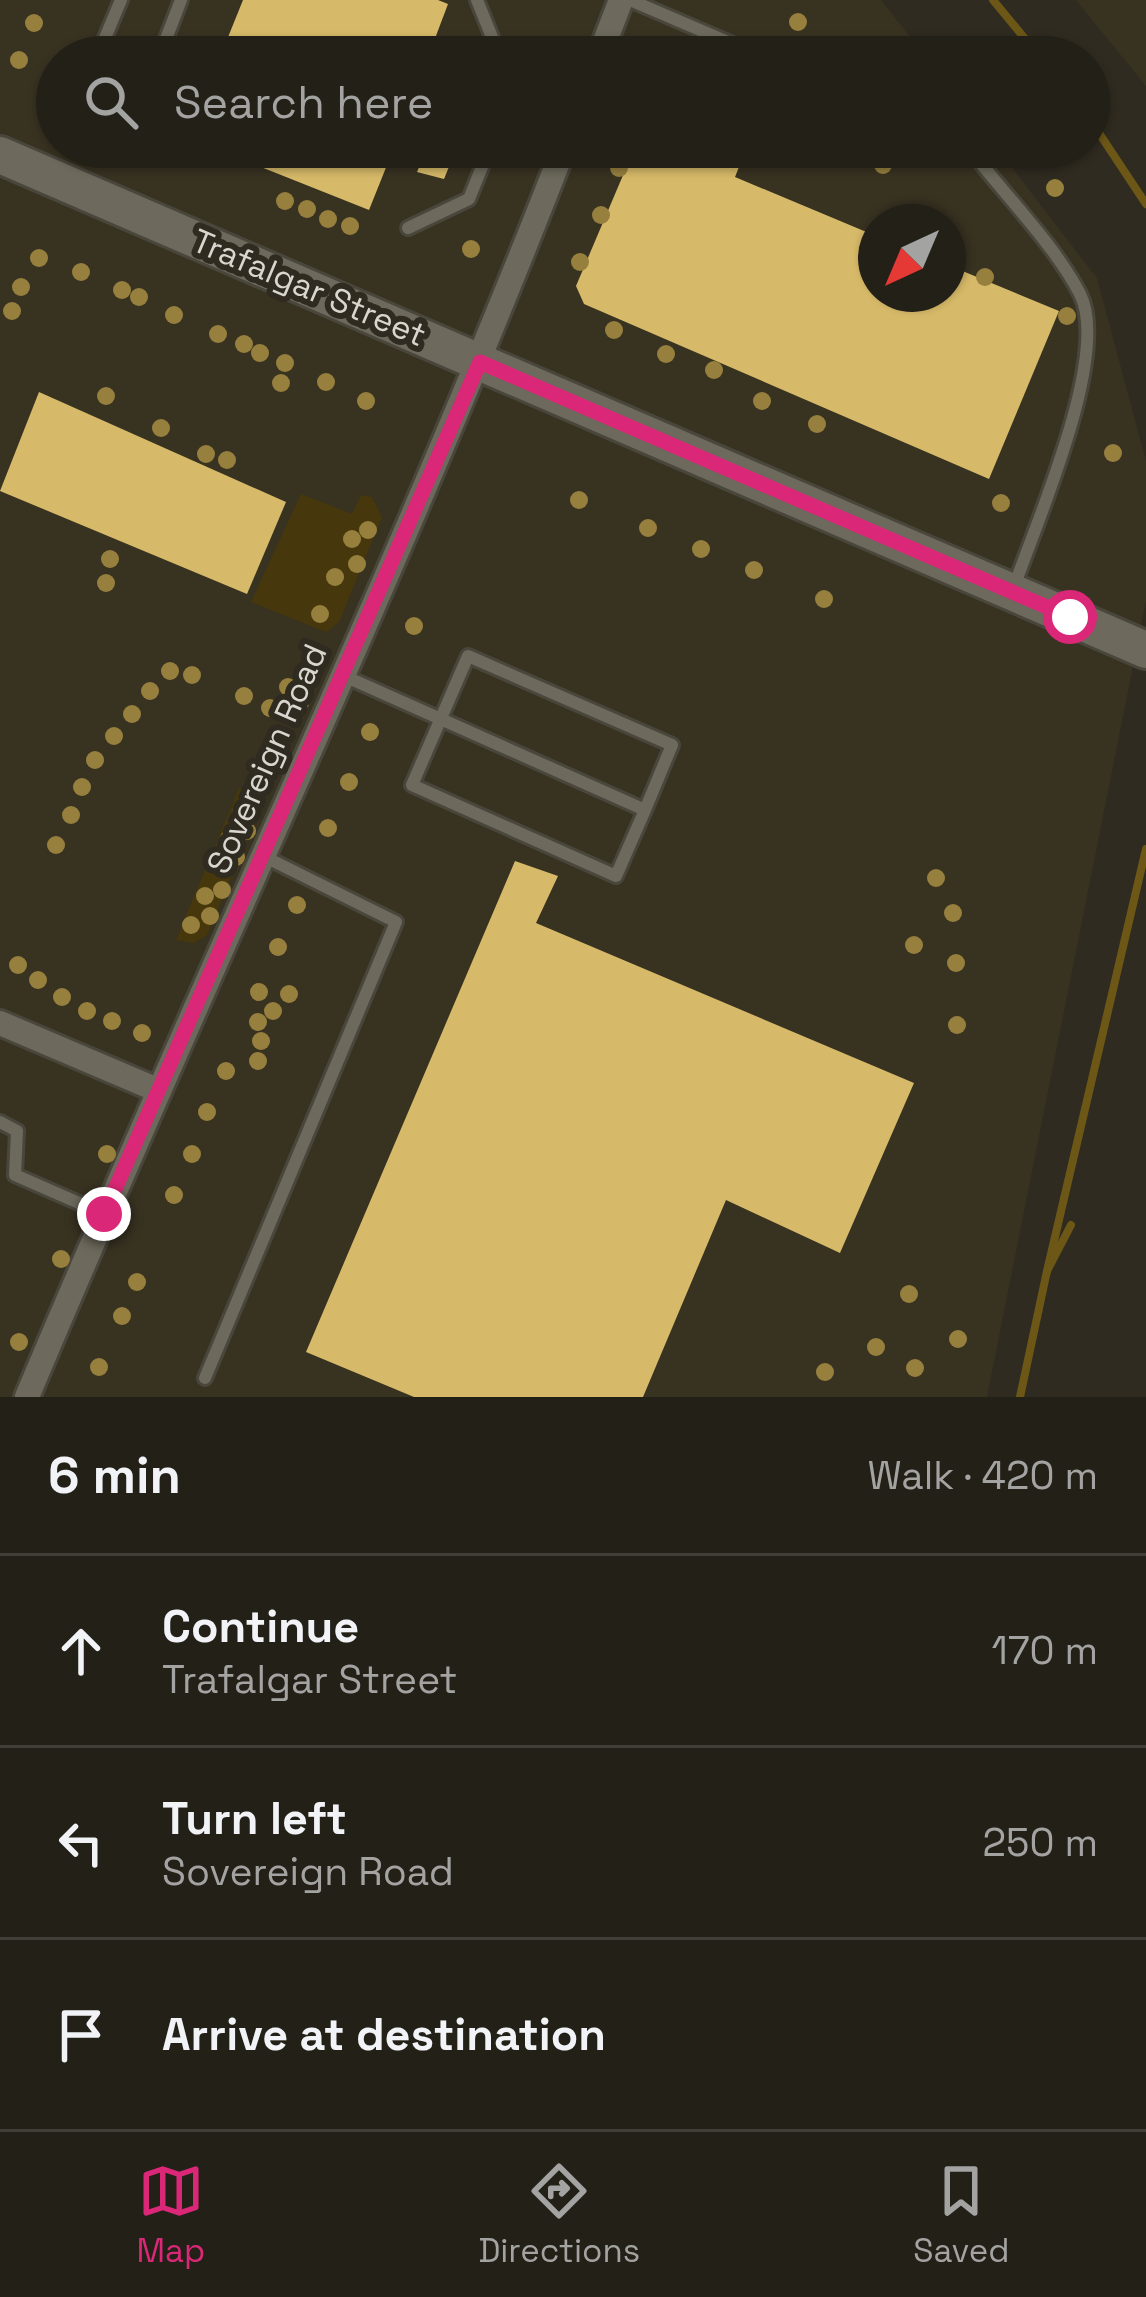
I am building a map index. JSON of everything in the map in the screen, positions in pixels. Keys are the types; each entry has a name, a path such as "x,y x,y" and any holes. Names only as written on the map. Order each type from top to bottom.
{"main road":[{"name":"Trafalgar Street","path":"0,155 1146,650"}],"street":[{"path":"608,36 625,0"},
{"name":"Sovereign Road","path":"27,1397 155,1089 480,362 556,168"},
{"path":"0,1023 155,1089"}],"lane":[{"path":"106,36 121,0"},
{"path":"167,36 182,0"},
{"path":"477,0 492,36"},
{"path":"625,0 712,36"},
{"path":"408,228 469,199 482,168"},
{"path":"984,168 1079,292 1088,322 1078,399 1012,592"},
{"path":"468,656 671,745 645,810 616,876 412,785 468,656"},
{"path":"340,675 645,810"},
{"path":"205,1378 396,922 260,854"},
{"path":"0,1123 17,1131 15,1175 104,1214"}],"shaded area":[{"path":"0,0 881,0 909,36 36,36 36,168 1012,168 1097,278 1146,461 1146,601 987,1397 0,1397"},
{"path":"1076,0 1146,0 1146,86 1110,36"},
{"path":"301,494 352,514 361,495 372,497 382,517 339,622 326,632 251,602"},
{"path":"239,788 254,794 260,809 207,935 194,943 176,940"}],"building":[{"path":"243,0 438,0 448,4 436,36 228,36"},
{"path":"264,168 386,168 369,210"},
{"path":"419,168 448,168 444,179 417,172"},
{"path":"626,168 739,168 735,177 858,228 858,312 966,312 966,272 1059,311 989,479 584,304 576,286"},
{"path":"39,392 286,502 247,594 0,491"},
{"path":"515,861 558,876 536,923 914,1083 840,1253 726,1200 643,1397 414,1397 306,1352"}],"waterway":[{"path":"993,0 1023,36"},
{"path":"1110,150 1146,204"},
{"path":"1047,1271 1146,849"},
{"path":"1020,1397 1047,1271 1071,1225"}],"route":[{"path":"104,1214 155,1089 480,362 1070,617"}]}
